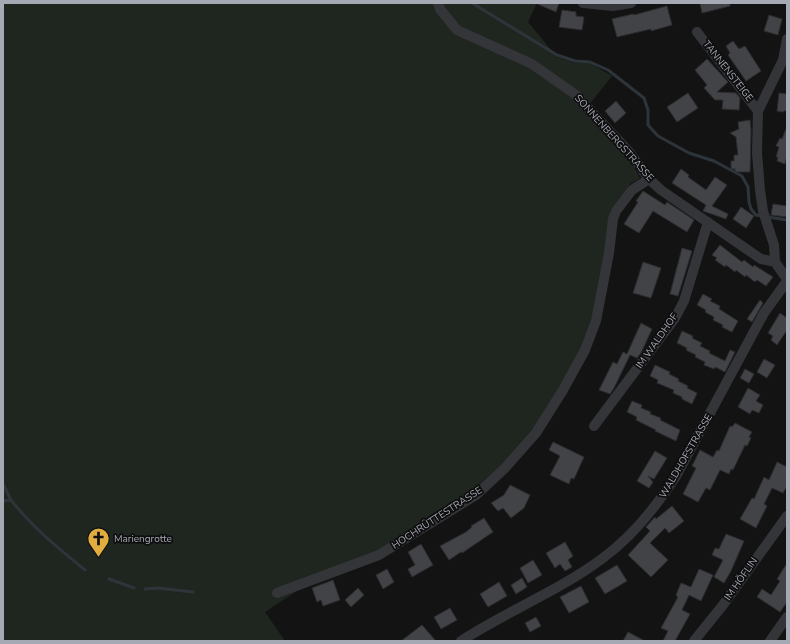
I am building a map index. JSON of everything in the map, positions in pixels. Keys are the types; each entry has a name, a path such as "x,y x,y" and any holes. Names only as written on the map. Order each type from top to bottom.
{"street":[{"name":"SONNENBERGSTRASSE","path":"438,3 440,9 457,30 532,64 576,95 630,153 649,179 661,190 761,259 775,262"},
{"path":"583,3 613,6 631,3"},
{"name":"TANNENSTEIGE","path":"697,32 758,111"},
{"path":"787,39 783,60 758,111 757,153 763,211 774,245 775,262 787,280"},
{"name":"HOCHRÜTTESTRASSE","path":"276,593 379,555 476,495 505,468 536,434 585,350 596,322 609,253 613,219 616,210 632,190 649,179"},
{"name":"IM WALDHOF","path":"594,426 675,318 684,301 708,222"},
{"name":"WALDHOFSTRASSE","path":"461,641 577,576 604,558 643,522 661,499 676,476 764,313 787,280"},
{"name":"IM HÖFLIN","path":"694,641 723,605 787,516"},
{"path":"770,641 787,616"}],"shaded area":[{"path":"3,3 537,3 528,22 557,57 575,63 590,63 612,76 585,110 628,157 640,178 630,184 610,211 602,280 593,318 584,344 536,427 516,452 463,499 374,555 300,589 265,612 285,641 3,641"}],"building":[{"path":"535,3 559,3 556,12"},
{"path":"700,3 730,3 730,6 702,13"},
{"path":"667,6 672,25 651,31 651,29 617,37 612,19"},
{"path":"562,10 576,12 576,16 584,17 582,30 559,27"},
{"path":"769,15 782,19 778,35 764,31"},
{"path":"733,41 739,49 745,46 761,71 746,81 728,55 730,53 726,46"},
{"path":"707,59 728,82 717,92 736,93 740,98 739,110 722,109 723,100 715,100 704,88 707,85 695,70"},
{"path":"688,93 698,108 677,122 667,107"},
{"path":"779,93 787,94 787,110 782,112 777,111"},
{"path":"616,101 626,113 615,123 605,111"},
{"path":"750,120 750,172 735,172 735,169 731,169 731,161 734,161 734,155 738,155 736,137 730,133 739,129 738,122"},
{"path":"786,129 787,160 786,159 785,164 777,161 778,157 776,157 779,147 776,146 780,138 782,139"},
{"path":"681,169 689,175 688,177 706,190 715,177 727,185 712,206 728,214 726,219 703,211 706,205 672,183"},
{"path":"643,191 665,205 667,202 694,220 687,232 653,211 639,233 624,224"},
{"path":"773,204 787,206 787,217 771,215"},
{"path":"741,207 754,216 746,228 733,219"},
{"path":"720,245 742,262 744,260 753,267 754,265 773,277 766,286 757,280 755,282 746,275 745,277 736,270 735,272 726,265 725,267 715,260 717,258 712,255"},
{"path":"682,248 692,251 678,296 670,294"},
{"path":"643,262 661,268 651,298 633,293"},
{"path":"703,294 712,299 710,301 720,306 719,309 738,321 732,332 722,327 723,325 713,320 714,317 697,305"},
{"path":"760,300 763,303 752,322 747,319"},
{"path":"780,313 787,318 787,330 777,345 771,340 773,336 768,333"},
{"path":"641,323 652,329 641,353 637,358 630,355 610,394 599,390 613,362 617,364 623,352 627,354"},
{"path":"682,331 693,336 692,338 702,343 700,346 710,351 709,353 725,361 730,350 735,352 725,372 715,367 714,369 704,365 705,362 686,350 687,348 677,343"},
{"path":"764,359 775,365 767,378 757,372"},
{"path":"655,365 670,372 669,374 679,379 678,381 688,386 687,388 697,393 692,404 673,393 674,390 657,383 658,380 650,376"},
{"path":"745,369 754,374 749,383 740,378"},
{"path":"748,388 760,395 756,401 763,405 759,413 752,410 750,414 738,407"},
{"path":"632,401 642,405 641,408 651,412 650,414 661,418 660,420 680,430 676,441 636,420 637,417 627,412"},
{"path":"735,423 752,432 747,446 745,445 733,470 731,469 729,474 720,470 710,490 706,488 698,502 683,494 696,468 692,466 700,450 713,457 717,450 719,451 730,426 732,427"},
{"path":"553,442 584,457 574,479 571,478 569,484 550,475 560,456 549,450"},
{"path":"655,451 667,458 654,479 648,476 653,482 649,488 637,481"},
{"path":"777,462 787,467 787,486 783,493 772,488 764,504 767,506 756,528 740,519 752,498 754,499 764,477 769,480"},
{"path":"510,485 530,495 524,508 511,518 503,508 498,511 491,503 504,495"},
{"path":"672,506 684,521 669,533 665,528 650,543 668,560 651,577 628,555 650,531 646,527 655,517 656,519"},
{"path":"484,518 493,532 449,560 440,546 466,532 472,527 471,526"},
{"path":"726,534 744,541 724,583 714,577 723,560 712,555 715,548 719,549"},
{"path":"565,542 573,556 568,560 572,567 565,571 560,564 555,568 546,553"},
{"path":"421,544 433,565 412,577 408,569 415,565 408,552"},
{"path":"533,560 542,575 528,583 520,568"},
{"path":"787,563 787,602 780,612 757,597 762,589 771,595 780,581 777,579"},
{"path":"617,565 627,581 605,594 595,578"},
{"path":"387,569 394,582 383,589 376,575"},
{"path":"699,569 713,575 701,601 689,595 682,610 690,614 675,641 663,641 668,631 661,628 678,597 676,595 681,583 691,587"},
{"path":"522,578 527,587 516,594 511,585"},
{"path":"333,580 340,600 323,606 321,600 317,602 312,588"},
{"path":"499,582 507,596 488,607 480,594"},
{"path":"581,586 589,602 569,613 560,597"},
{"path":"358,588 364,595 351,607 345,600"},
{"path":"450,608 457,620 441,629 434,617"},
{"path":"536,617 541,626 530,632 525,623"},
{"path":"422,625 436,641 401,641"},
{"path":"628,632 645,641 623,641"}],"waterway":[{"path":"472,3 557,55 575,61 590,62 608,70 644,98 648,110 648,125 658,136 689,153 714,161 742,176 748,187 751,209 756,215 762,216"},
{"path":"768,217 787,220"},
{"path":"3,484 11,500"},
{"path":"3,501 11,500 37,528 85,570"},
{"path":"109,579 134,588"},
{"path":"145,589 158,588 193,592"}],"place":[{"name":"Mariengrotte","path":"99,558"}]}
